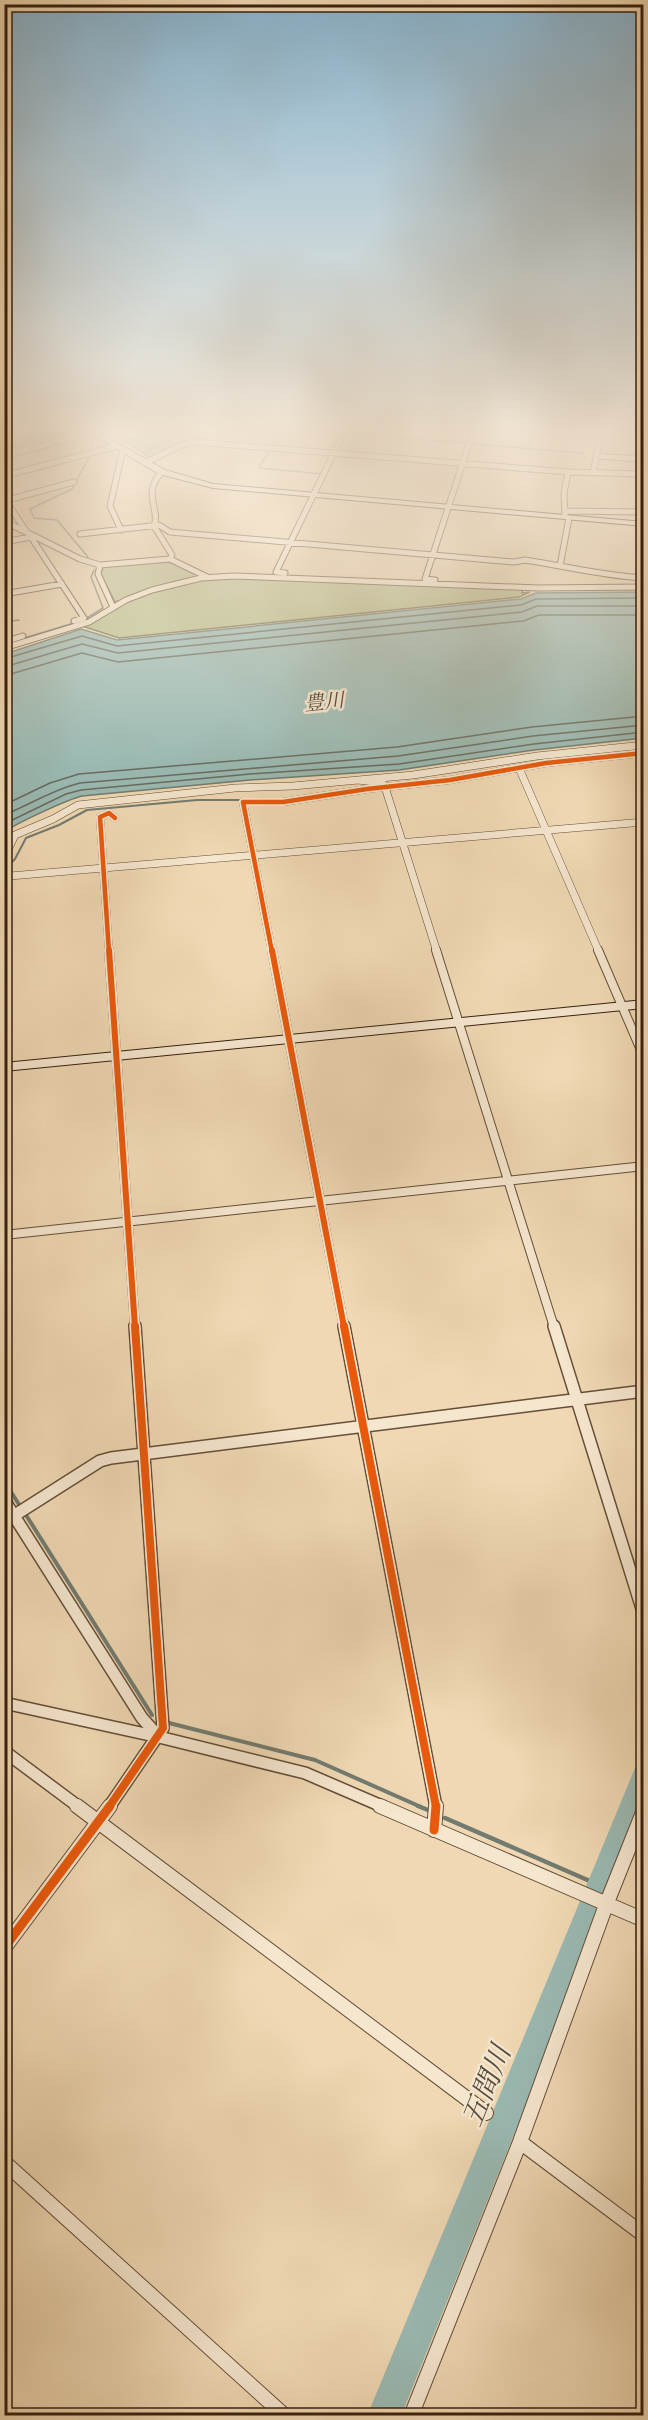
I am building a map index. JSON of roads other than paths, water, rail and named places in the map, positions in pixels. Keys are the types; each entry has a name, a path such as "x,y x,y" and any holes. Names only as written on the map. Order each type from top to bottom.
{"main road":[{"path":"4,1067 644,1004"}],"street":[{"path":"4,642 84,618 34,541"},
{"path":"43,541 100,565 170,559 208,578"},
{"path":"163,541 172,555 170,559"},
{"path":"268,541 514,562 525,560 592,570 607,576 644,578"},
{"path":"437,541 425,579 464,585"},
{"path":"560,566 563,541"},
{"path":"291,543 276,572 313,579"},
{"path":"100,565 98,574 112,607"},
{"path":"4,648 89,622 112,607 152,590 208,578 234,576 571,589 644,587"},
{"path":"4,594 62,584"},
{"path":"4,858 15,835 53,819 78,805 235,788 358,780 644,745"},
{"path":"434,1830 436,1801 243,802 283,802 384,786 450,780 519,768 644,753"},
{"path":"519,768 644,1057"},
{"path":"358,780 384,786"},
{"path":"384,786 644,1615"},
{"path":"4,1948 99,1823 163,1728 100,817 109,813 115,818"},
{"path":"4,886 7,878 104,868 644,822"},
{"path":"4,1235 644,1166"},
{"path":"9,1519 100,1461 145,1453 644,1391"},
{"path":"4,1500 9,1519 142,1718 159,1737"},
{"path":"4,1703 159,1737 305,1773 644,1920"},
{"path":"4,1751 486,2113"},
{"path":"411,2415 520,2142 602,1903 644,1810"},
{"path":"520,2142 644,2235"},
{"path":"4,2163 285,2415"}],"water":[{"name":"豊川","path":"643,592 643,738 534,750 399,770 250,780 82,796 42,812 5,832 5,654 81,629 117,640 521,599 536,593"}],"waterway":[{"path":"75,541 88,557 86,559"},
{"path":"84,620 103,608 91,577 94,570"},
{"path":"4,622 19,620"},
{"path":"21,639 74,623"},
{"path":"4,870 15,859 26,838 59,825 87,810 197,800 243,800"},
{"path":"4,1481 20,1506"},
{"path":"26,1515 152,1715"},
{"path":"169,1723 315,1760 421,1807"},
{"name":"五間川","path":"384,2416 644,1777"},
{"path":"418,1806 428,1810"},
{"path":"445,1818 599,1885"}]}
